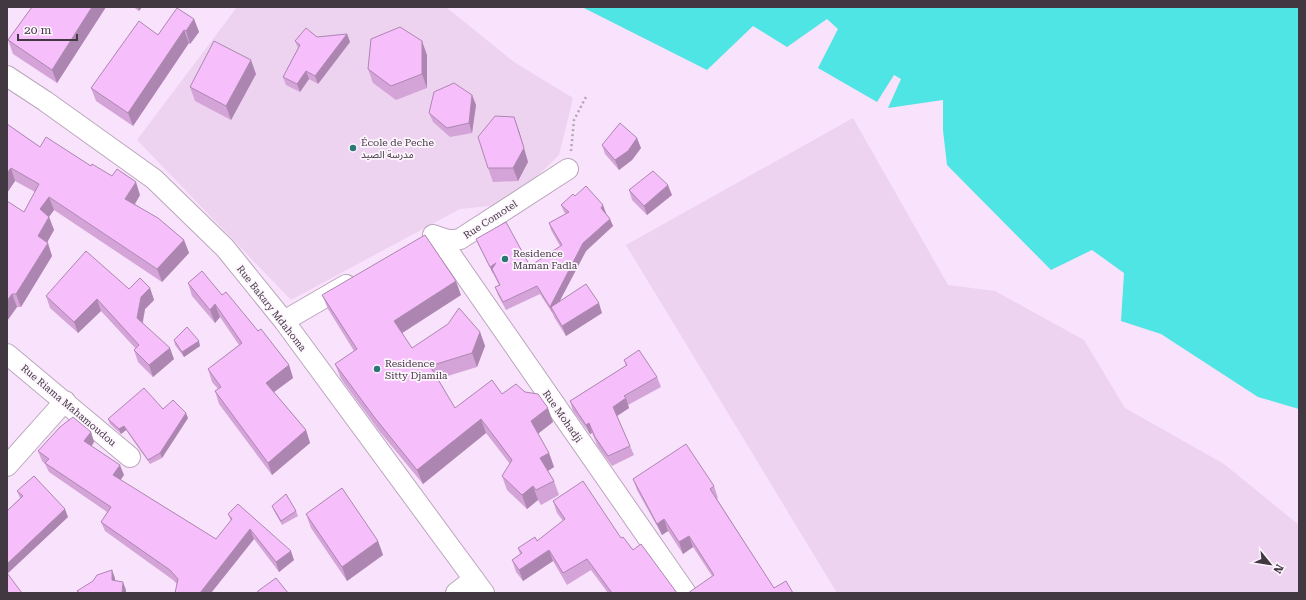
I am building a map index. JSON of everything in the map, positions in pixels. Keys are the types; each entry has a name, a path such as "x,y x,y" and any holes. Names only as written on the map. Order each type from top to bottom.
{"street":[{"name":"Rue Bakary Mdahoma","path":"7,76 45,101 154,179 225,248 284,321 479,586"},
{"name":"Rue Comotel","path":"420,242 434,234 440,239 451,241 460,239 568,169"},
{"name":"Rue Mohadji","path":"440,239 686,593"},
{"path":"284,321 359,278"},
{"name":"Rue Riama Mahamoudou","path":"7,354 65,401 130,457"},
{"path":"7,466 65,401"},
{"path":"456,593 479,586"}],"path":[{"path":"568,169 574,120 587,95"}],"shaded area":[{"name":"École de Peche مدرسة الصيد","path":"237,7 446,7 514,62 573,98 559,155 509,204 460,209 291,300 137,140"},
{"path":"582,7 1299,7 1299,409 1258,397 1161,334 1121,321 1124,273 1092,250 1051,270 947,165 943,130 943,100 888,108 901,79 894,75 877,102 818,68 838,29 827,19 787,47 753,26 707,70"},
{"path":"853,118 948,285 995,291 1084,340 1125,408 1224,464 1299,525 1299,593 837,593 626,245"}],"building":[{"path":"32,7 92,7 52,70 8,40"},
{"path":"177,8 194,19 186,31 184,30 128,113 91,88 139,21 158,35"},
{"path":"400,27 422,41 422,74 391,86 368,69 371,39"},
{"path":"306,28 317,37 347,34 315,76 306,71 297,84 283,77 300,45 295,41"},
{"path":"214,41 251,60 226,106 190,87"},
{"path":"454,83 472,95 469,123 447,128 429,113 434,92"},
{"path":"495,116 514,117 524,148 513,168 488,168 478,137"},
{"path":"620,123 637,138 628,151 615,160 602,145"},
{"path":"7,124 40,147 46,137 91,166 92,164 112,176 117,169 136,182 125,199 158,218 184,240 157,269 49,197 40,209 49,217 38,236 48,243 16,294 12,294 7,301 7,201 24,212 39,184 11,168 7,173"},
{"path":"653,171 668,185 644,206 629,190"},
{"path":"586,186 603,205 601,208 610,219 583,243 550,307 537,286 503,302 495,287 500,285 492,269 496,263 490,267 476,239 506,222 530,266 562,245 549,223 569,212 561,205 573,194 575,196"},
{"path":"425,235 456,281 394,321 412,348 448,324 459,308 480,332 472,353 430,366 455,408 492,380 502,394 516,384 525,392 538,394 548,408 531,421 549,453 540,458 554,481 536,490 533,486 522,495 502,476 512,460 481,419 417,470 375,418 335,364 357,349 322,295"},
{"path":"86,251 129,289 140,278 150,288 141,297 137,318 170,348 149,365 134,350 139,345 97,299 74,322 46,296"},
{"path":"202,271 222,295 226,292 258,331 261,329 289,365 266,383 306,430 268,463 215,391 221,387 208,369 242,343 215,304 210,310 188,283"},
{"path":"586,284 599,303 562,326 551,307"},
{"path":"187,327 199,341 182,352 174,340"},
{"path":"639,350 657,377 624,396 626,398 613,407 630,446 608,456 595,437 589,423 586,425 570,401 627,365 624,360"},
{"path":"144,388 163,409 173,400 186,413 160,453 148,460 124,426 119,429 108,419"},
{"path":"73,417 91,432 84,441 120,465 113,475 216,539 232,519 228,514 238,504 291,551 276,562 250,529 200,593 175,593 178,579 170,570 101,522 111,507 45,463 49,459 38,451 60,427"},
{"path":"686,444 714,486 710,489 774,588 786,581 793,593 688,593 714,575 689,536 679,542 664,519 657,524 633,479"},
{"path":"34,476 65,509 7,564 7,511 23,496 17,491"},
{"path":"583,481 621,538 623,537 633,550 641,544 677,593 612,593 587,559 563,573 549,550 519,570 512,560 522,553 518,548 535,537 537,541 565,519 553,501"},
{"path":"342,488 378,541 342,567 306,514"},
{"path":"286,494 296,511 281,521 272,506"},
{"path":"112,570 112,580 123,582 122,593 80,593 77,591 93,581 97,575"},
{"path":"7,573 22,593 7,593"},
{"path":"276,578 288,593 257,593 258,591"}],"place":[{"name":"École de Peche مدرسة الصيد","path":"353,148"},
{"name":"Residence Maman Fadla","path":"505,259"},
{"name":"Residence Sitty Djamila","path":"377,369"}]}
